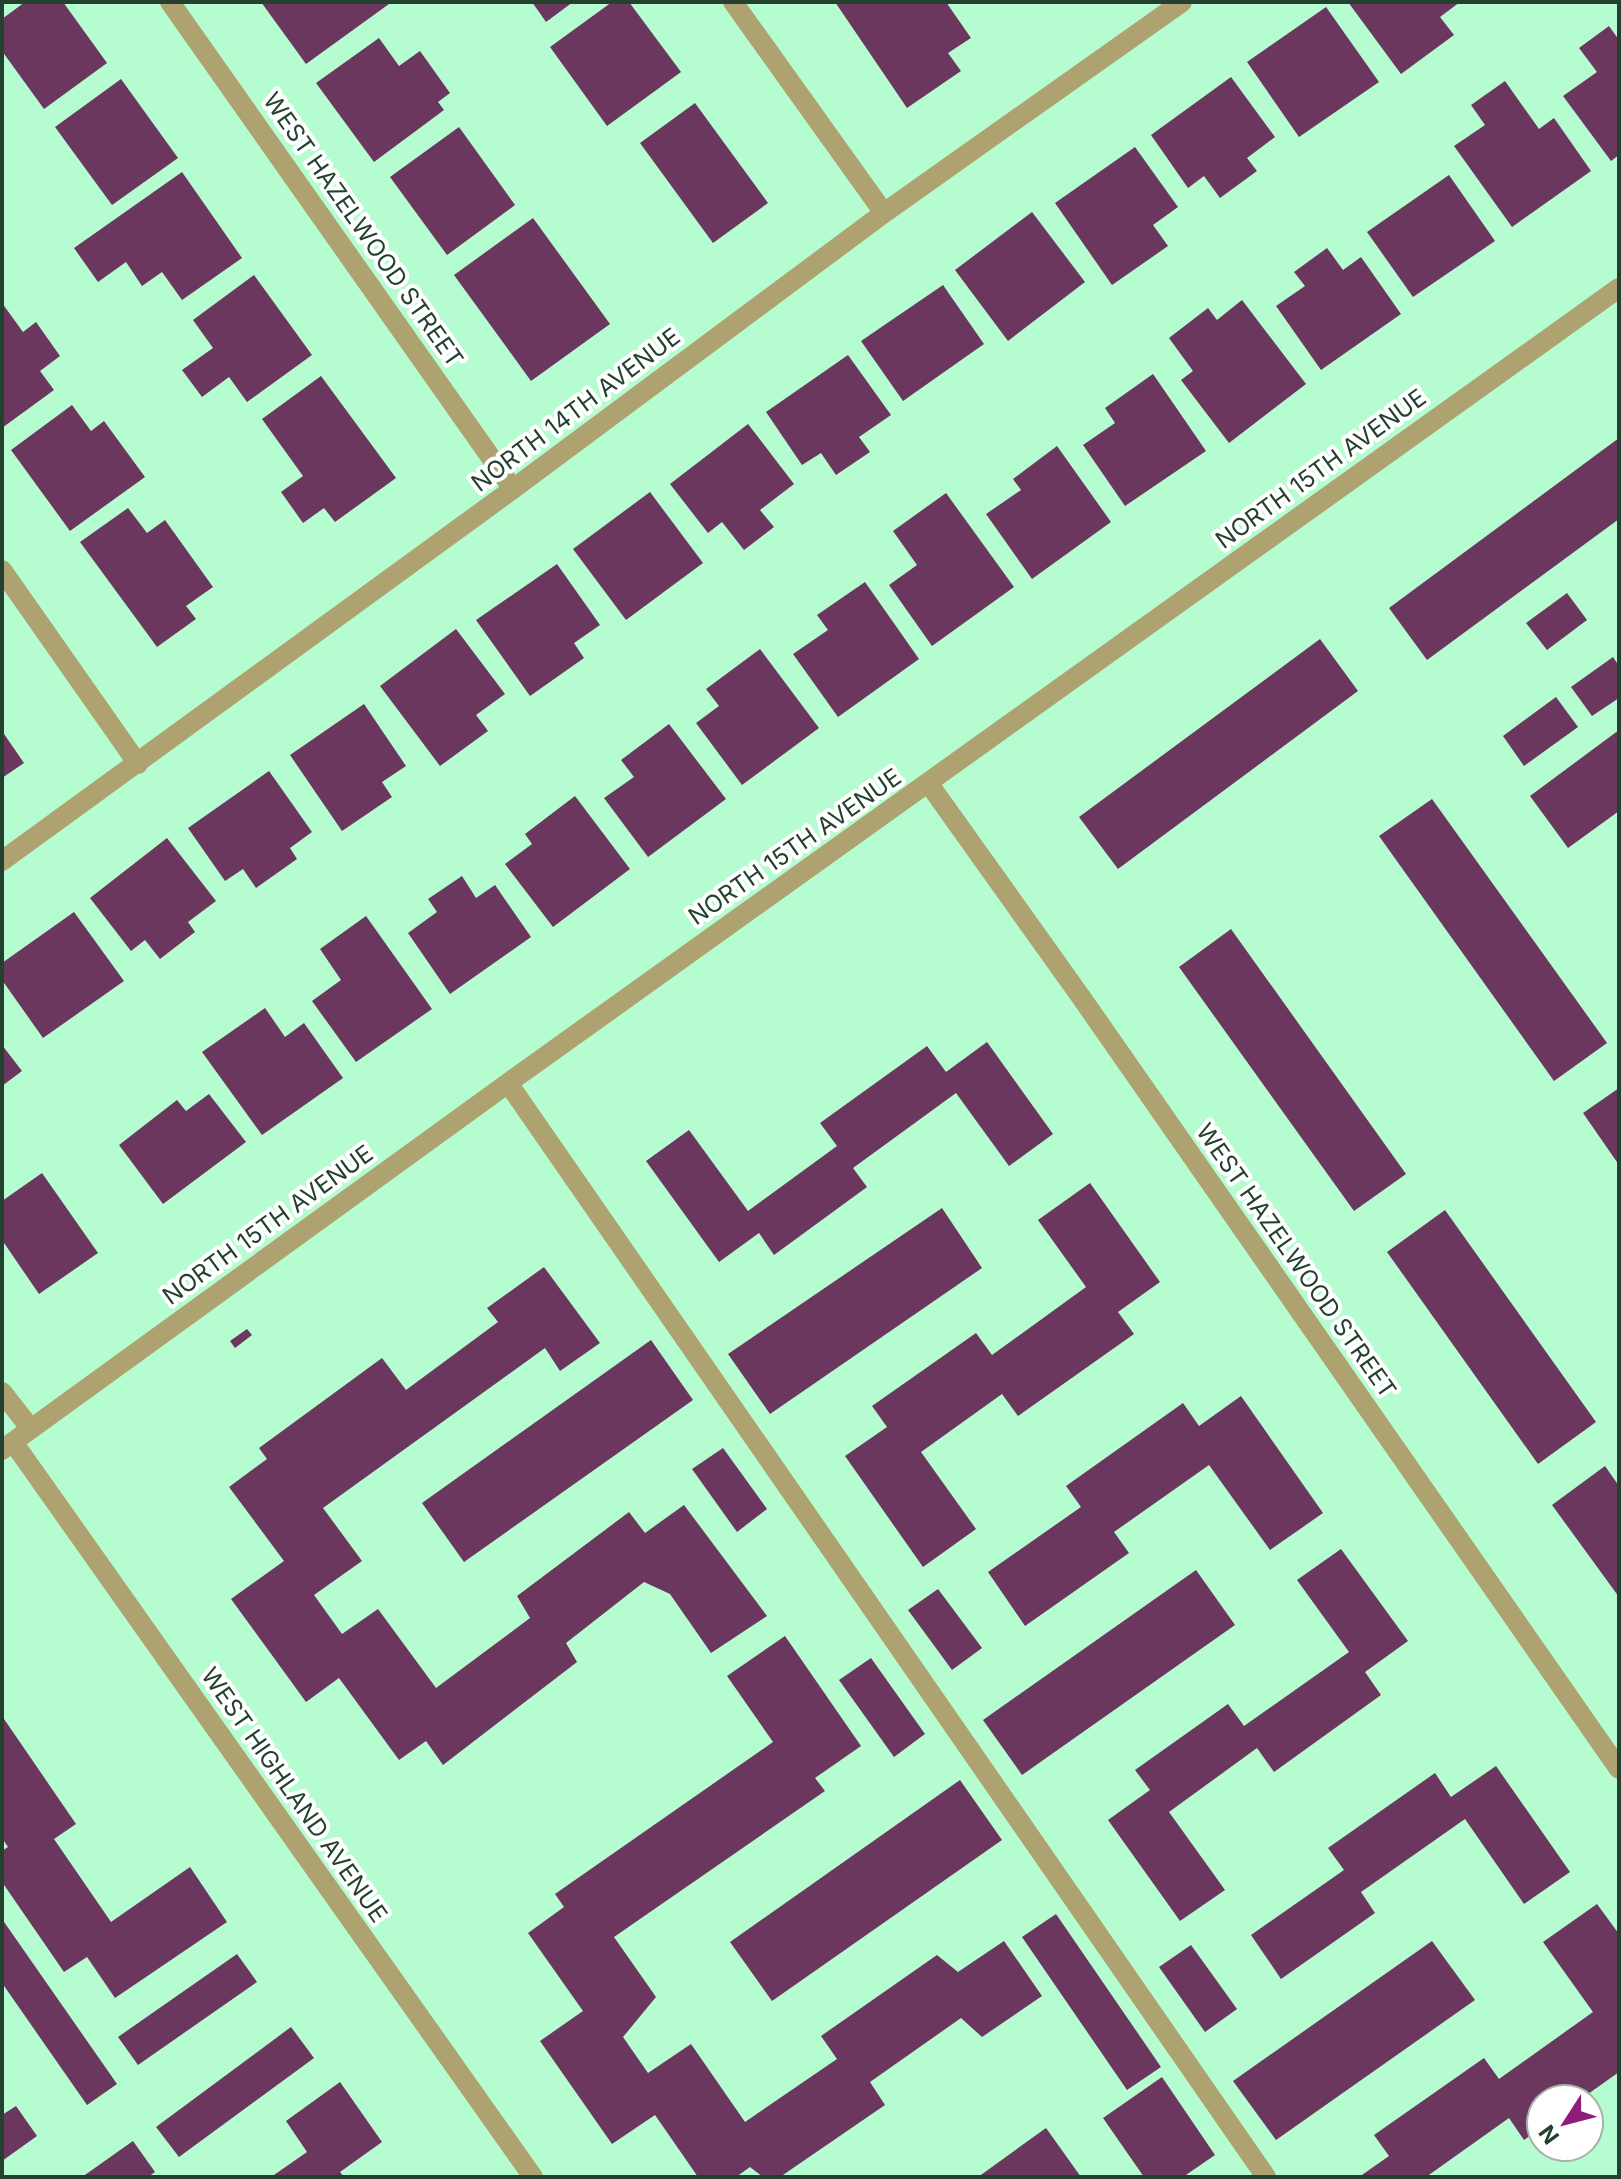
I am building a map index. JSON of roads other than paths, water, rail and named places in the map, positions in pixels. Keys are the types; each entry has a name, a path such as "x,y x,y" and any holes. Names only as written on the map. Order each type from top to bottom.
{"street":[{"name":"WEST HAZELWOOD STREET","path":"170,2 513,489"},
{"path":"733,2 884,213"},
{"name":"NORTH 14TH AVENUE","path":"2,861 513,489 884,213 1182,2"},
{"name":"NORTH 15TH AVENUE","path":"7,1446 508,1083 1619,288"},
{"path":"2,570 138,764"},
{"name":"WEST HAZELWOOD STREET","path":"929,784 1619,1769"},
{"path":"508,1083 1266,2177"},
{"path":"2,1392 31,1429"},
{"name":"WEST HIGHLAND AVENUE","path":"7,1446 533,2177"}]}
